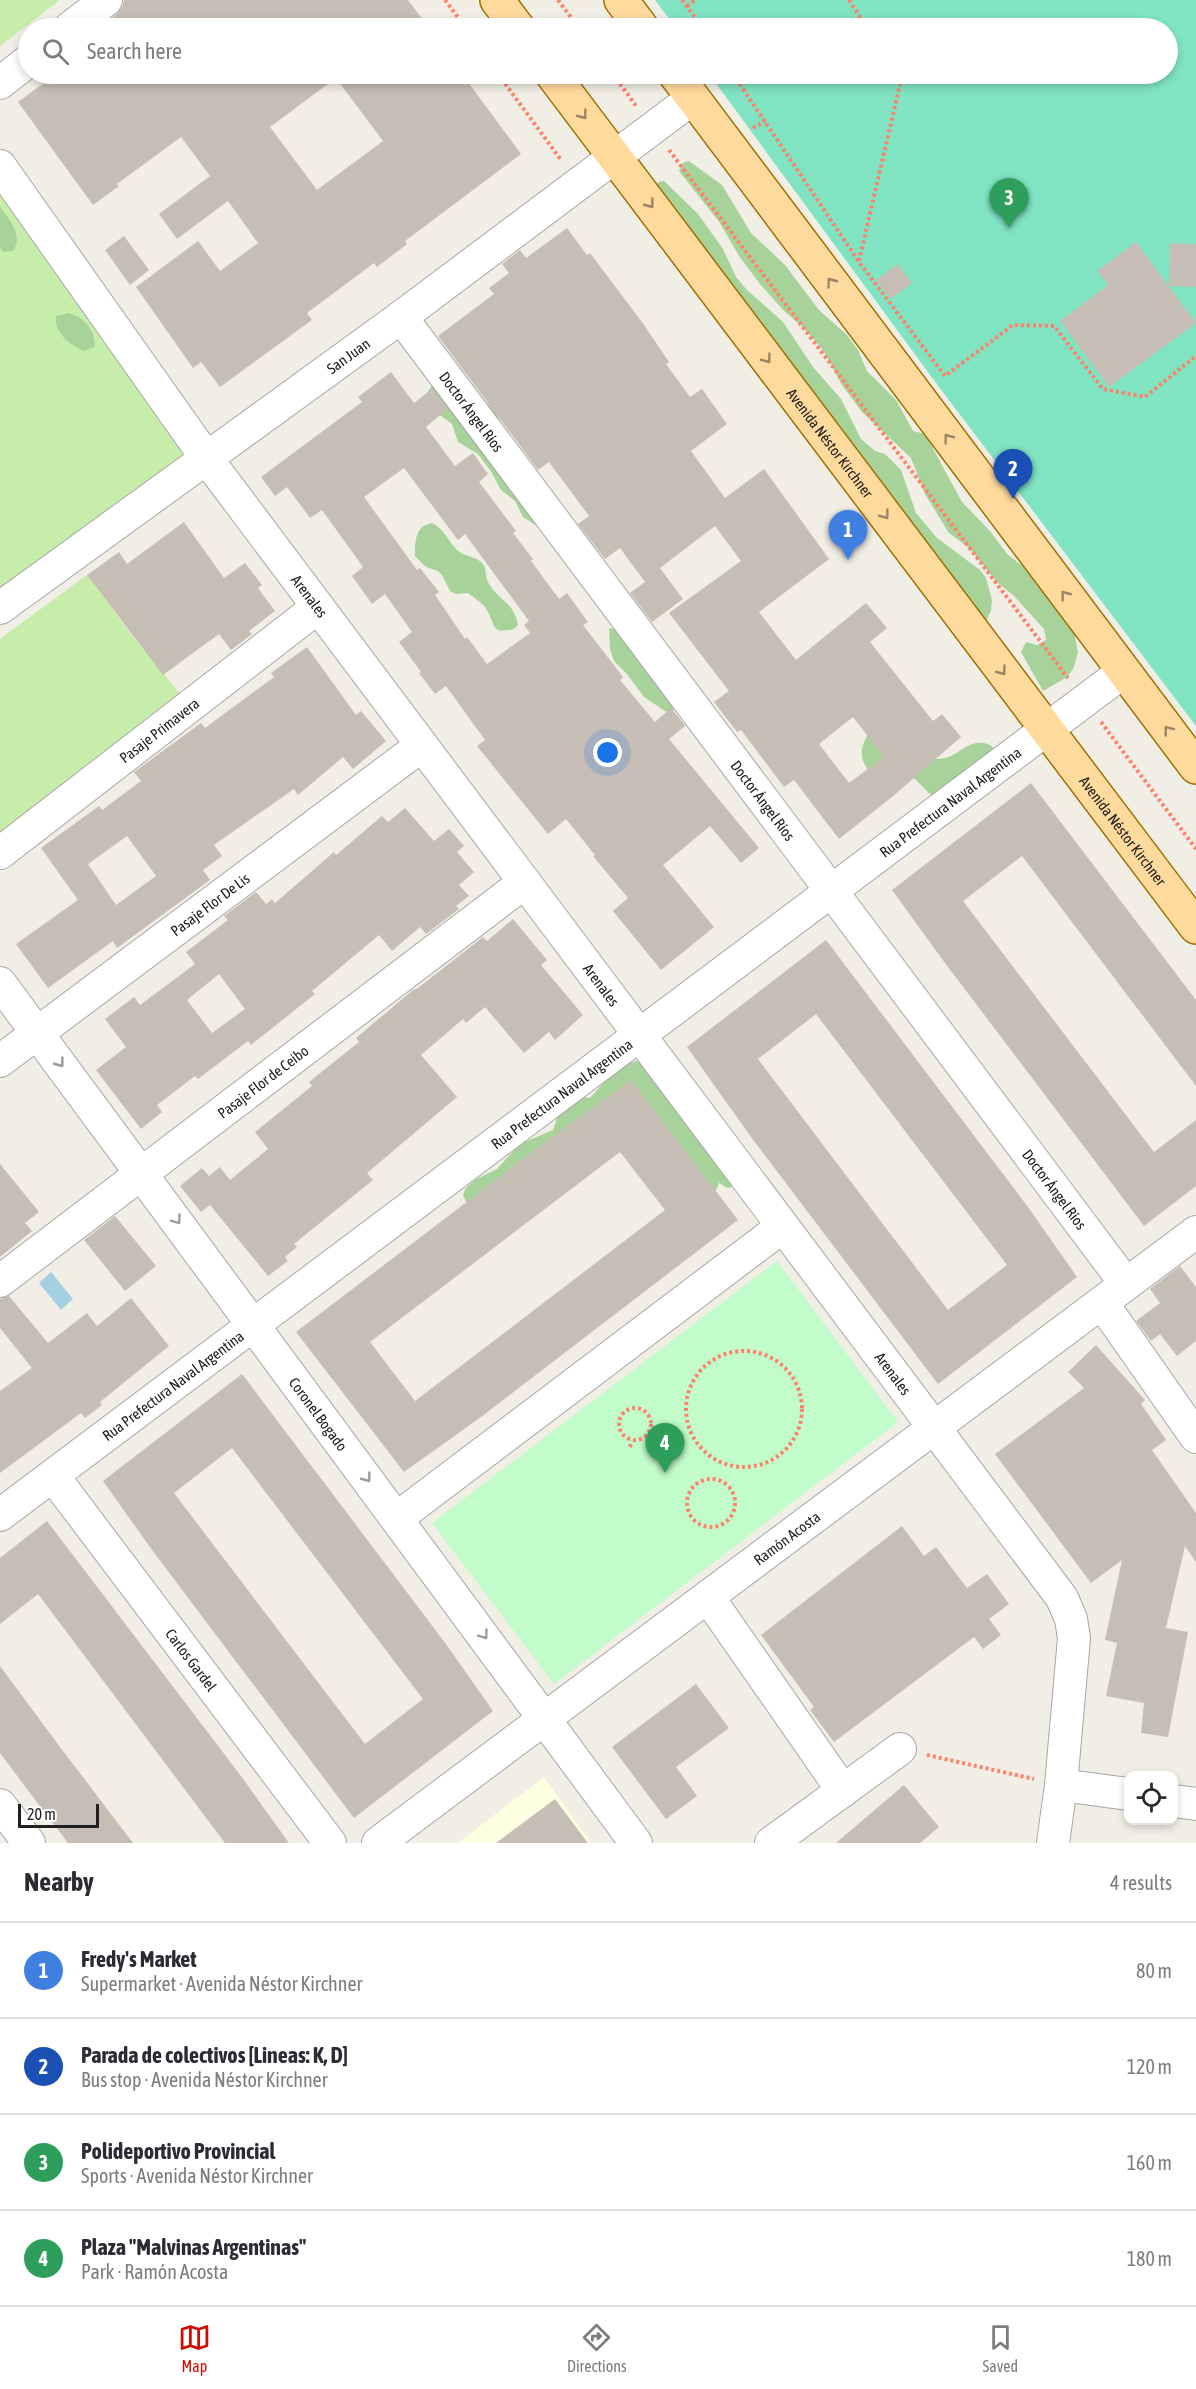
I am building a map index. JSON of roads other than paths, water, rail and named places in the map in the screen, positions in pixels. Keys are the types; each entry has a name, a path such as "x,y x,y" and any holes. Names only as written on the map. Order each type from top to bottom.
{"main road":[{"path":"497,0 510,18"},
{"path":"621,0 634,18"},
{"name":"Avenida Néstor Kirchner","path":"560,84 1196,927"},
{"path":"684,86 1196,767"}],"street":[{"path":"83,18 106,0"},
{"path":"0,83 18,69"},
{"name":"San Juan","path":"0,608 401,318 653,128 684,86"},
{"name":"Arenales","path":"0,166 207,459 1062,1598 1071,1619 1074,1638 1061,1785 1053,1843"},
{"name":"Doctor Ángel Ríos","path":"401,318 1126,1284"},
{"name":"Pasaje Primavera","path":"0,853 318,607"},
{"name":"Rua Prefectura Naval Argentina","path":"0,1515 1123,672"},
{"name":"Pasaje Flor De Lis","path":"0,1061 421,746"},
{"name":"Pasaje Flor de Ceibo","path":"0,1281 525,882"},
{"name":"Coronel Bogado","path":"0,983 636,1843"},
{"path":"397,1518 782,1227"},
{"name":"Ramón Acosta","path":"378,1843 1196,1232"},
{"path":"1102,1303 1196,1437"},
{"name":"Carlos Gardel","path":"53,1476 330,1843"},
{"path":"708,1597 843,1791"},
{"path":"771,1843 900,1749"},
{"path":"1061,1785 1124,1793"},
{"path":"1178,1802 1196,1804"},
{"path":"2,1813 28,1843"}],"water":[{"path":"51,1272 73,1299 61,1310 39,1283"}],"place":[{"name":"Polideportivo Provincial","path":"1009,228"},
{"name":"Parada de colectivos [Lineas: K, D]","path":"1013,499"},
{"name":"Fredy's Market","path":"848,560"},
{"name":"Plaza \"Malvinas Argentinas\"","path":"665,1473"}]}
